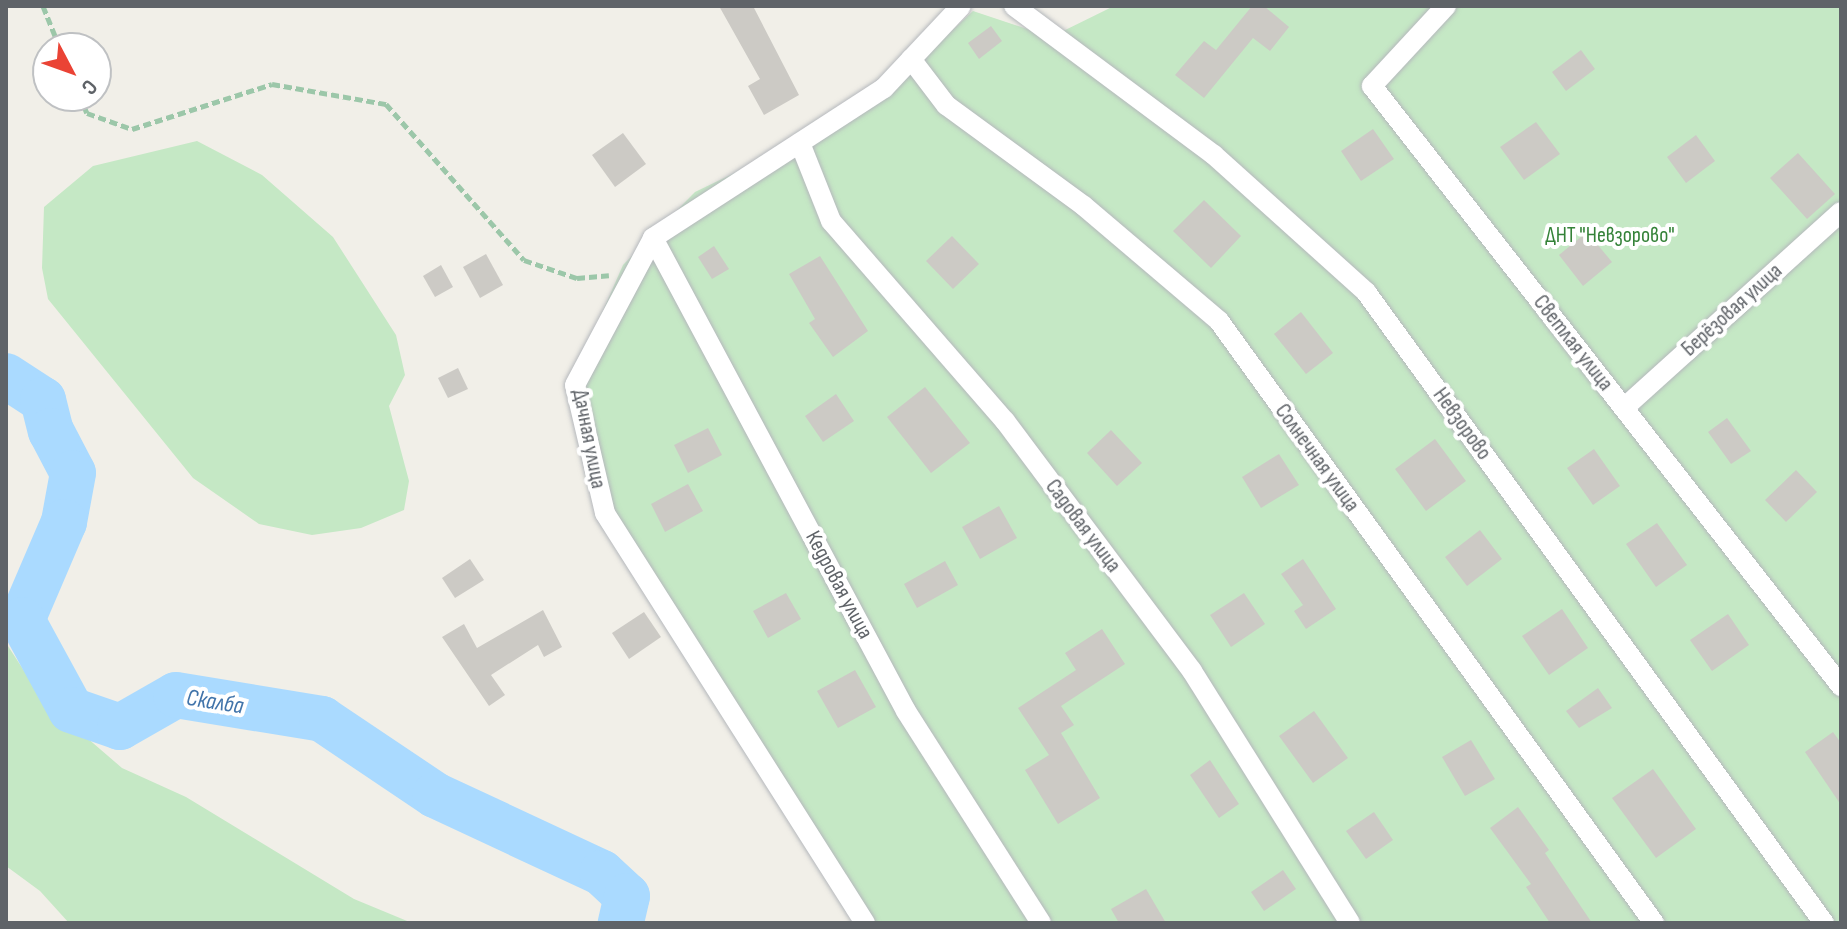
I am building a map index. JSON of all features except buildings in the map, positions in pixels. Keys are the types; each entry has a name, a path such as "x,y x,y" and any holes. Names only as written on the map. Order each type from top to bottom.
{"street":[{"name":"Дачная улица","path":"865,923 605,513 575,385 630,273 653,238 884,88 961,6"},
{"name":"Невзорово","path":"1014,6 1214,155 1366,292 1824,923"},
{"name":"Светлая улица","path":"1446,6 1372,86 1841,686"},
{"name":"Солнечная улица","path":"911,59 946,105 1084,206 1219,321 1654,923"},
{"name":"Садовая улица","path":"800,143 831,221 1005,421 1192,671 1350,923"},
{"name":"Берёзовая улица","path":"1624,408 1841,212"},
{"name":"Кедровая улица","path":"653,238 906,711 1041,923"}],"path":[{"path":"43,6 54,32"},
{"path":"87,112 132,129 272,84 386,104 524,260 577,278 630,273"}],"green space":[{"name":"ДНТ \"Невзорово\"","path":"1114,6 1841,6 1841,923 856,923 610,529 580,363 623,265 695,192 869,108 973,11 1051,37"},
{"path":"197,141 262,175 333,237 396,335 405,375 389,406 409,481 404,510 361,528 312,535 259,524 193,478 48,299 42,268 44,207 93,166"},
{"path":"6,643 43,700 122,768 186,797 354,899 412,923 69,923 40,891 6,866"}],"waterway":[{"name":"Скалба","path":"6,376 43,400 51,431 73,473 64,522 22,620 71,710 120,727 176,695 322,719 435,795 602,873 627,896 621,923"}]}
